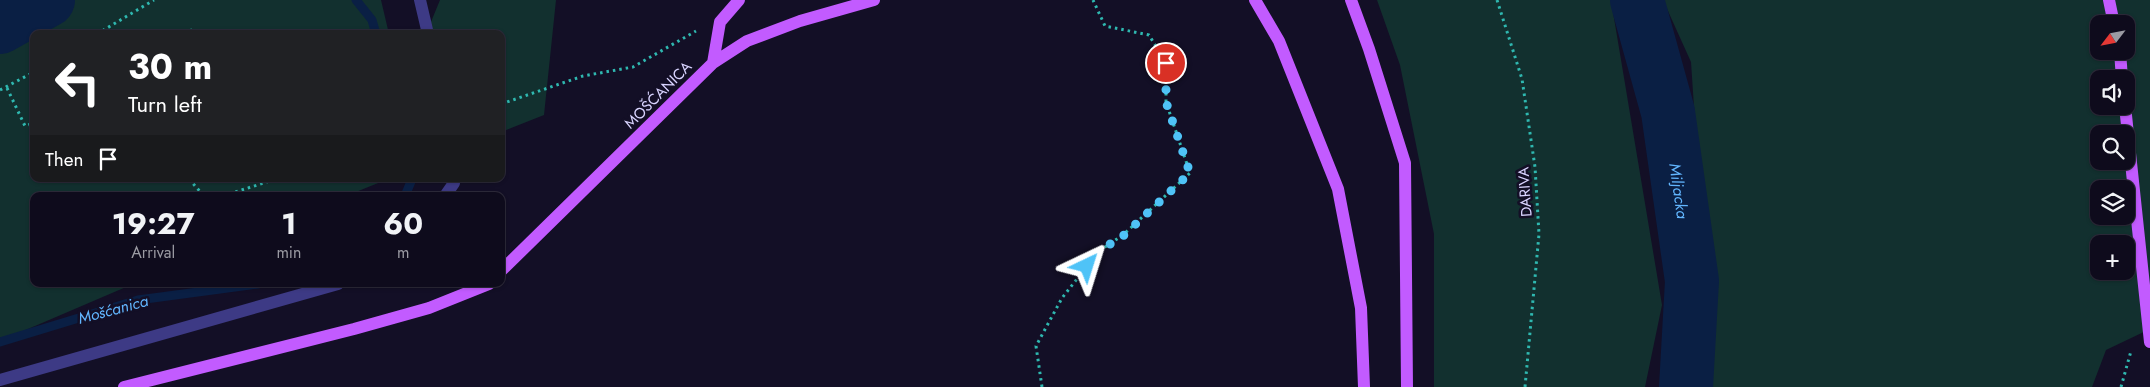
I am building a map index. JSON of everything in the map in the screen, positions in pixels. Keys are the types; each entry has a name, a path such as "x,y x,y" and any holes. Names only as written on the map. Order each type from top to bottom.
{"main road":[{"path":"713,63 720,22 739,0"},
{"name":"MOŠĆANICA","path":"505,268 713,63 747,41 800,21 874,0"},
{"path":"1255,0 1279,42 1338,189 1361,308 1364,387"},
{"path":"1351,0 1370,49 1405,163 1407,387"},
{"path":"2109,0 2112,15"},
{"path":"2126,115 2150,342"},
{"path":"124,387 363,327 429,308 482,287"}],"lane":[{"path":"420,0 427,30"},
{"path":"0,380 328,287"}],"path":[{"path":"104,30 154,0"},
{"path":"1042,387 1036,346 1062,298 1099,251 1123,236 1190,173 1166,102 1166,63 1149,35 1105,26 1093,0"},
{"name":"DARIVA","path":"1497,0 1522,79 1535,167 1539,234 1525,387"},
{"path":"505,103 583,76 633,67 691,33 720,22"},
{"path":"0,90 30,74"},
{"path":"7,88 25,126 30,124"},
{"path":"192,182 200,192"},
{"path":"236,192 267,182"}],"green space":[{"path":"0,0 381,0 388,30 30,30 30,182 381,182 356,192 30,192 30,287 126,287 0,341"},
{"path":"440,0 556,0 544,115 505,130 505,30 428,30"},
{"path":"1377,0 1611,0 1662,305 1645,387 1434,387 1434,234 1400,65"},
{"path":"1663,0 2150,0 2150,329 2106,350 2092,387 1708,387 1711,362 1691,62"}],"waterway":[{"name":"Miljacka","path":"0,27 48,0"},
{"name":"Mošćanica","path":"356,0 372,20 375,30"},
{"name":"Miljacka","path":"1637,0 1668,112 1692,281 1686,387"},
{"name":"Mošćanica","path":"407,192 411,182"},
{"name":"Mošćanica","path":"0,342 138,300 236,287"}],"route":[{"path":"1087,266 1099,251 1123,236 1190,173 1166,102 1166,63"}]}
